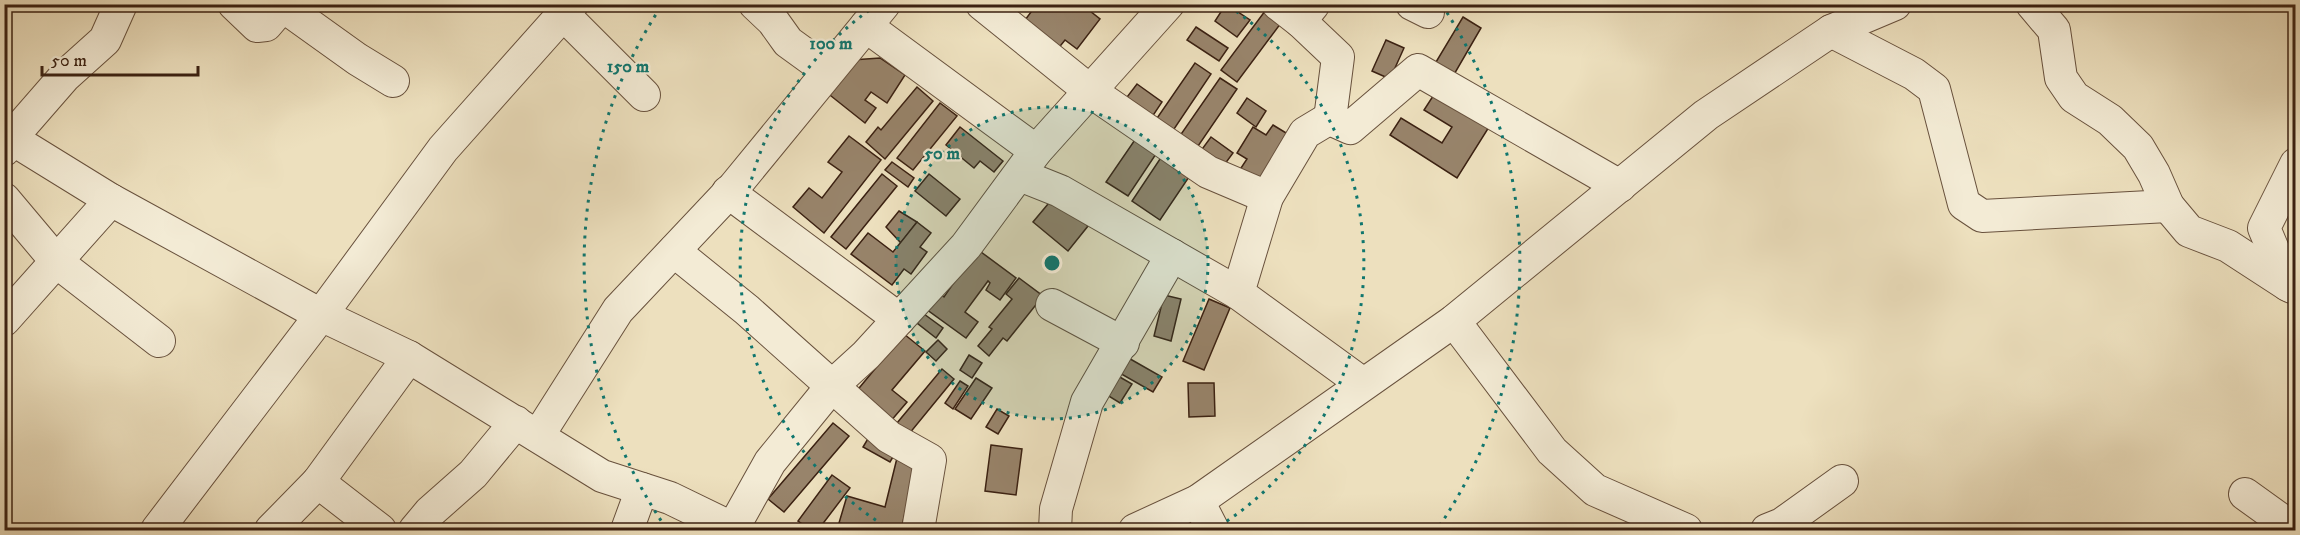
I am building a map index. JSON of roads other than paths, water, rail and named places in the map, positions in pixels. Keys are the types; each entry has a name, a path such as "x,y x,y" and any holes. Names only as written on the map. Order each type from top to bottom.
{"street":[{"path":"121,4 105,40 65,76 7,141 321,315 410,357 602,476 670,498 698,523 734,530 770,462 832,386 899,319 966,246 1028,163 1168,4"},
{"path":"234,4 257,26 267,25 283,5 357,59 393,81"},
{"path":"755,4 773,21 788,42 828,71"},
{"path":"982,4 1090,91 1208,172 1267,197"},
{"path":"2032,4 2054,30 2061,78 2074,96 2110,120 2138,147 2154,174 2168,206 2189,231 2228,246 2292,287"},
{"path":"1135,531 1198,501 1454,321 1706,115 1831,31 1889,6"},
{"path":"158,531 443,149 568,9 644,95"},
{"path":"1297,10 1338,57 1330,118"},
{"path":"415,531 430,512 527,429 618,310 728,192 874,12 1028,163 1060,191 1238,293 1363,384"},
{"path":"1831,31 1914,74 1934,89 1964,204 1982,216 2168,206"},
{"path":"1330,118 1350,128 1418,70 1620,186"},
{"path":"1238,293 1267,197 1305,133 1330,118"},
{"path":"2292,287 2264,228 2295,164"},
{"path":"728,192 899,319"},
{"path":"4,199 57,262 159,342"},
{"path":"4,320 111,200"},
{"path":"674,251 747,310 889,437 930,460 918,531"},
{"path":"1055,531 1056,509 1087,402 1172,255"},
{"path":"1052,305 1123,343"},
{"path":"1454,321 1552,451 1595,490 1686,531"},
{"path":"271,531 318,482 410,357"},
{"path":"1767,531 1782,524 1842,481"},
{"path":"318,482 380,531"},
{"path":"627,531 642,489"},
{"path":"2245,494 2295,531"},
{"path":"1198,501 1213,531"}]}
